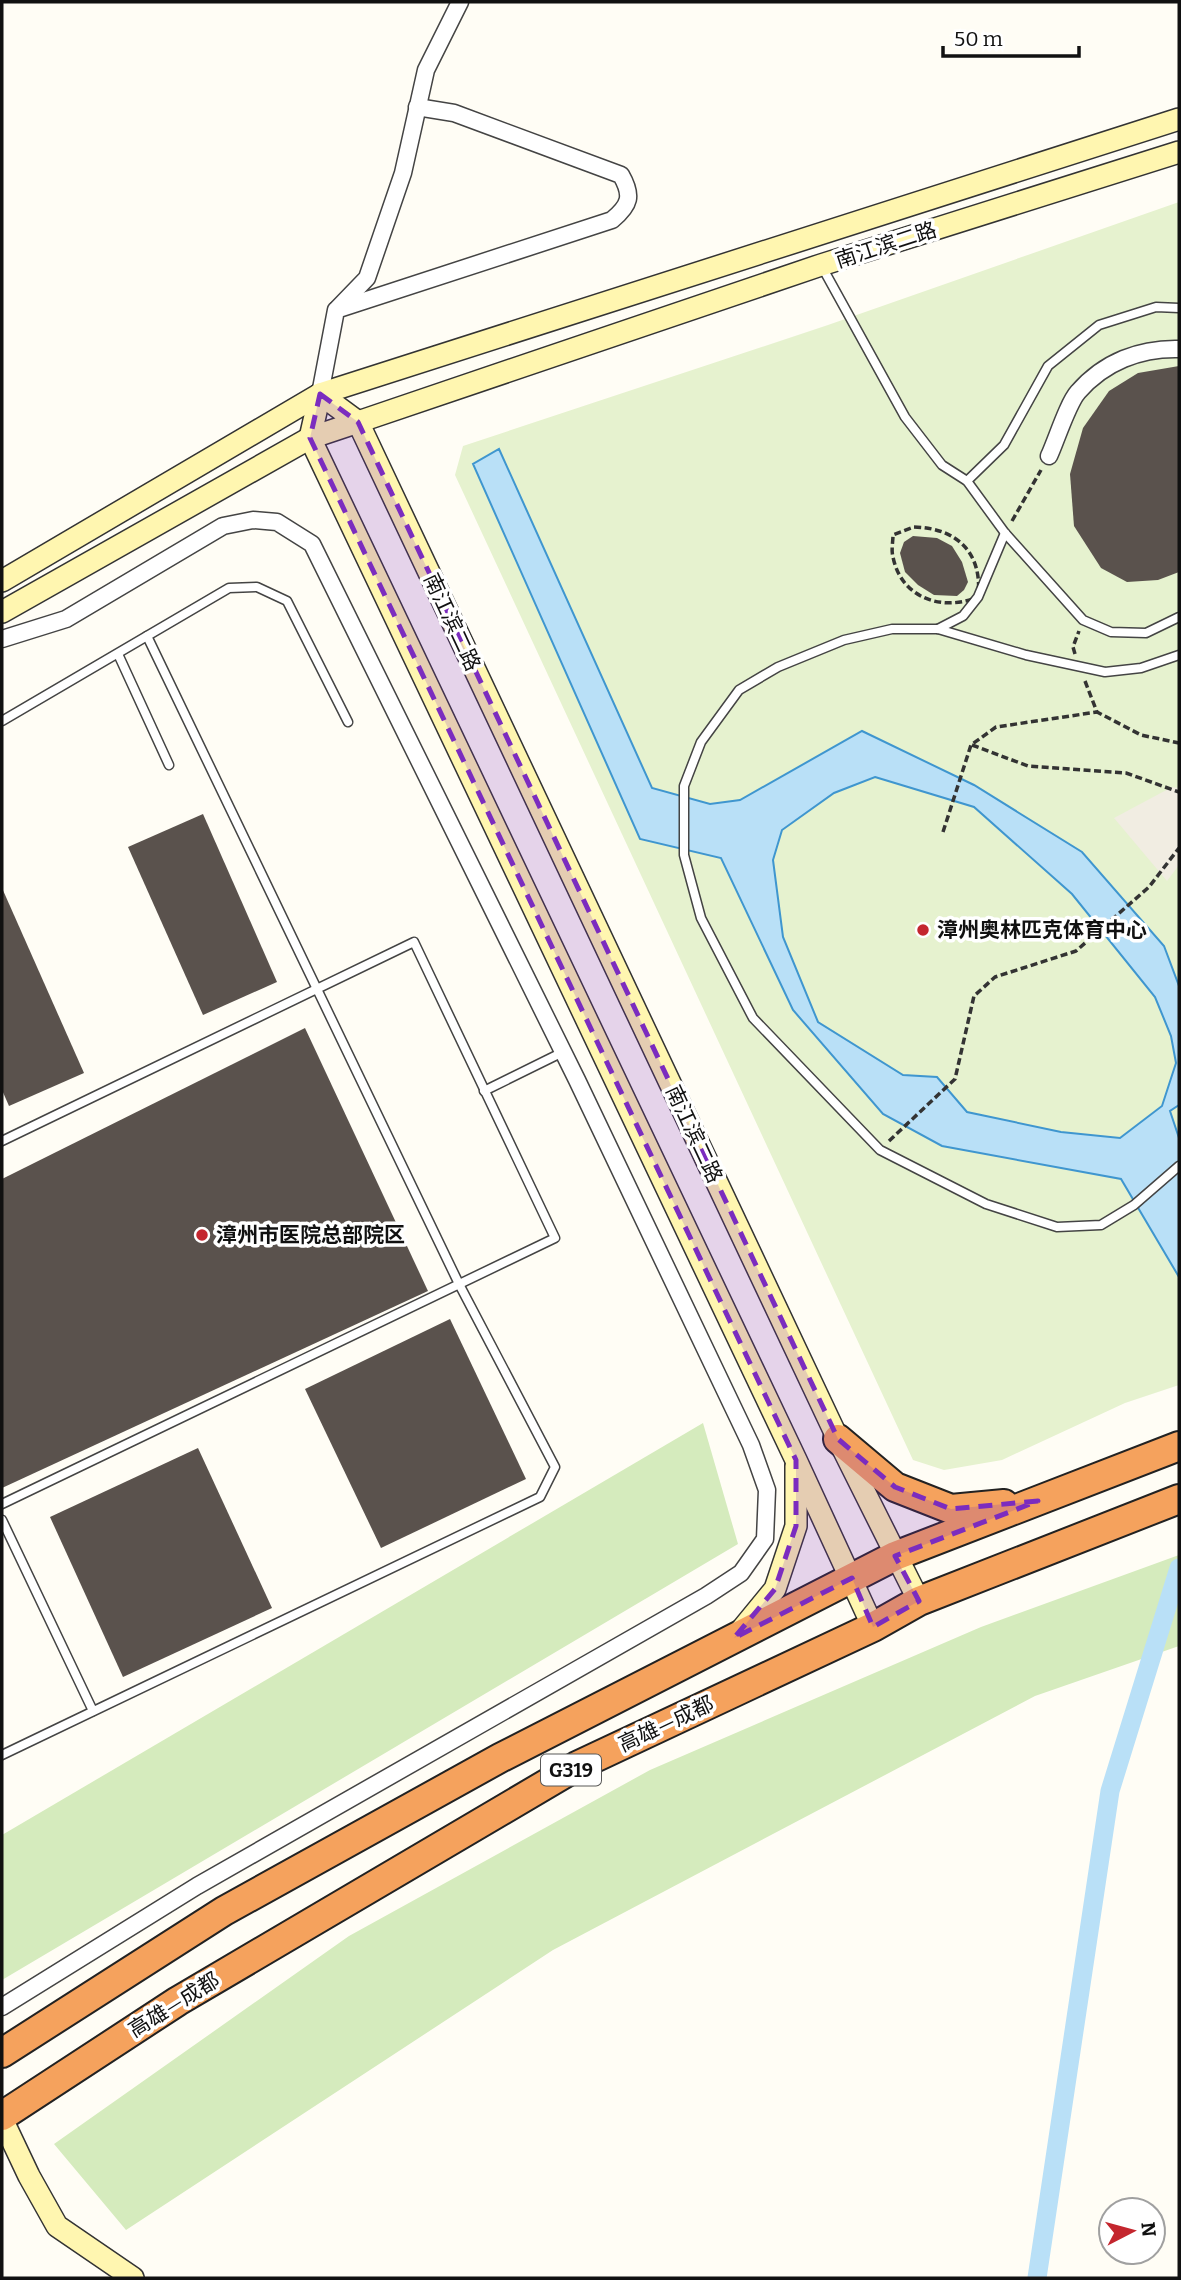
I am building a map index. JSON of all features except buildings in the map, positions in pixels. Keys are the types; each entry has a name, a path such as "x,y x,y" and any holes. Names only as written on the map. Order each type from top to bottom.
{"highway":[{"path":"838,1439 895,1487 951,1510 1038,1501"},
{"name":"高雄—成都","path":"6,2047 224,1911 500,1758 895,1556 1179,1446"},
{"name":"高雄—成都","path":"2,2117 178,2001 578,1766 873,1627 919,1601 1179,1499"}],"street":[{"path":"460,2 426,70 403,173 367,278 336,310 310,438 873,1627"},
{"path":"336,310 612,220 626,208 629,189 621,175 454,113 417,107"},
{"name":"南江滨二路","path":"2,581 320,394 1179,119"},
{"name":"南江滨二路","path":"919,1601 838,1439 358,422 821,265 1179,152"},
{"path":"1049,456 1076,393 1116,360 1155,349 1179,349"},
{"path":"320,394 358,422"},
{"path":"2,612 310,438 358,422"},
{"path":"2,639 66,619 223,526 253,520 277,522 312,544 563,1052 751,1445 767,1490 765,1539 741,1573 706,1596 197,1885 2,2007"},
{"path":"734,1639 775,1589 796,1526 796,1460"},
{"path":"2,2117 29,2176 57,2226 132,2278"}],"lane":[{"path":"821,265 905,417 942,465 967,481 1004,533 1083,620 1111,632 1146,633 1179,617"},
{"path":"967,481 1004,445 1048,366 1099,325 1156,307 1179,308"},
{"path":"937,629 963,615 978,597 1004,533"},
{"path":"2,721 229,588 257,587 287,601 348,723"},
{"path":"1179,655 1141,668 1105,672 1026,655 937,629 892,629 844,640 778,667 739,690 701,742 684,786 684,855 701,918 753,1018 880,1150 986,1204 1057,1227 1101,1225 1134,1205 1179,1166"},
{"path":"2,1755 540,1497 555,1467 459,1284 147,636"},
{"path":"118,654 169,765"},
{"path":"2,1141 414,942 555,1238 2,1504"},
{"path":"484,1091 563,1052"},
{"path":"2,1520 93,1711"}],"path":[{"path":"1004,533 1049,456"},
{"path":"914,527 935,527 956,537 971,554 980,579 978,597 961,604 935,602 913,593 900,576 892,555 893,535 914,527"},
{"path":"1083,620 1073,647 1097,712"},
{"path":"943,832 968,762 971,745 996,727 1097,712 1141,735 1179,743"},
{"path":"971,745 1028,766 1126,773 1179,792"},
{"path":"880,1150 955,1079 974,996 995,977 1076,951 1149,887 1179,848"}],"highlighted area":[{"path":"320,394 358,422 838,1439 895,1487 951,1509 1038,1501 895,1556 919,1601 873,1627 852,1578 734,1638 775,1589 796,1526 796,1460 310,438"}],"green space":[{"name":"漳州奥林匹克体育中心","path":"1179,202 1179,1385 1125,1403 1002,1460 944,1470 913,1460 455,475 463,446 828,325"},
{"path":"703,1423 738,1544 2,1980 2,1835"},
{"path":"1179,1555 1179,1646 1035,1696 553,1950 126,2230 54,2144 349,1936 650,1770 981,1627"}],"shaded area":[{"path":"1172,787 1179,788 1179,865 1167,881 1114,818"}],"water":[{"path":"499,449 652,788 710,804 740,800 862,731 974,785 1082,852 1164,946 1179,986 1179,1105 1170,1111 1179,1138 1179,1277 1121,1179 942,1146 883,1114 793,1010 721,858 640,839 473,464","holes":["875,777 974,807 1072,894 1155,997 1171,1036 1176,1063 1162,1106 1120,1138 1061,1132 967,1112 937,1077 903,1075 818,1022 783,937 773,860 782,830 834,793"]}],"waterway":[{"path":"1037,2278 1110,1791 1179,1568"}],"place":[{"name":"漳州奥林匹克体育中心","path":"923,930"},
{"name":"漳州市医院总部院区","path":"202,1235"}]}
